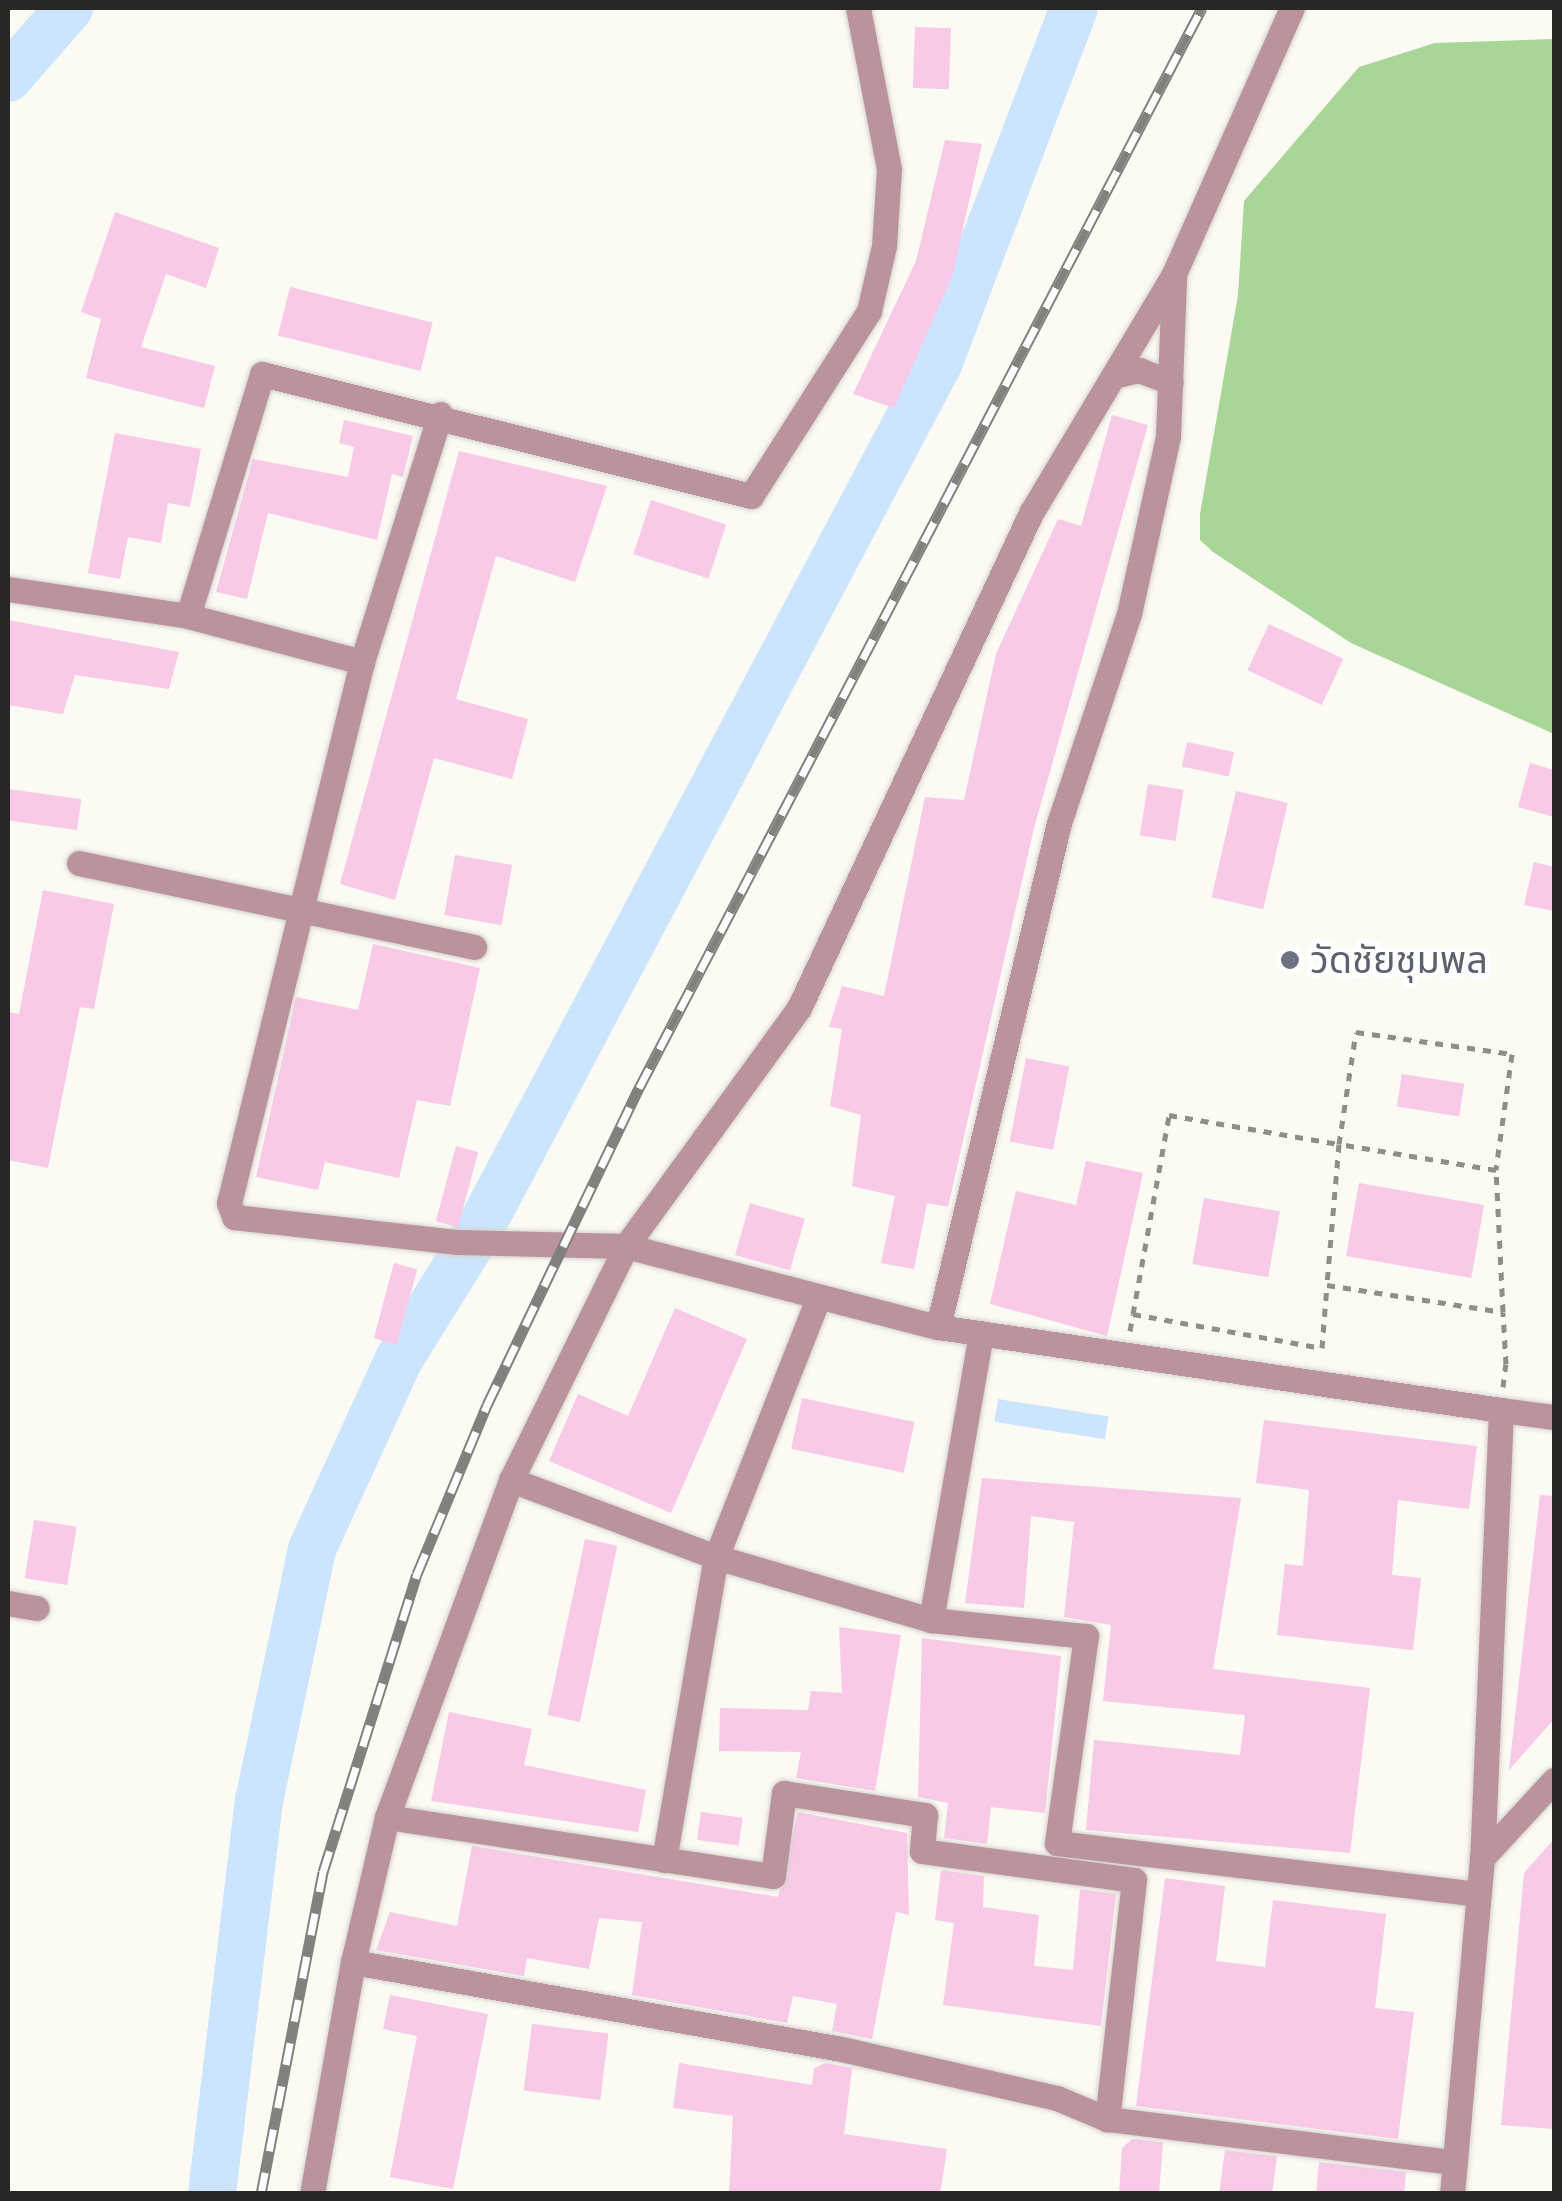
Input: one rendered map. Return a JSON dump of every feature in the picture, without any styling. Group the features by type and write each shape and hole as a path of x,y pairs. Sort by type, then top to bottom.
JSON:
{"street":[{"path":"188,616 262,374 440,414 750,496 869,311 884,246 889,169 858,8"},
{"path":"312,2194 353,1962 387,1817 512,1480 626,1246 799,1008 1031,513 1174,274 1292,8"},
{"path":"938,1327 1059,823 1128,614 1171,382 1174,274"},
{"path":"1113,376 1139,370 1171,382"},
{"path":"440,414 362,662 229,1186 234,1216 533,1248 626,1246 818,1301 938,1327 1554,1416"},
{"path":"8,589 188,616 362,662"},
{"path":"79,863 474,948"},
{"path":"664,1860 716,1557 818,1301"},
{"path":"931,1620 980,1333"},
{"path":"1452,2194 1482,1858 1500,1410"},
{"path":"512,1480 716,1557 931,1620 1086,1636 1057,1842 1477,1894"},
{"path":"8,1603 38,1608"},
{"path":"1482,1858 1554,1780"},
{"path":"387,1817 773,1876 784,1793 926,1816 922,1851 1134,1880 1106,2119"},
{"path":"353,1962 837,2048 1057,2098 1106,2119 1454,2162"}],"path":[{"path":"1134,1314 1322,1348 1339,1144 1356,1032 1512,1054 1496,1170 1504,1312 1500,1410"},
{"path":"1125,1354 1169,1114 1496,1170"},
{"path":"1327,1285 1504,1312"}],"green space":[{"path":"1554,39 1554,734 1351,643 1213,552 1200,540 1200,514 1238,295 1244,201 1359,67 1435,43"}],"water":[{"path":"998,1399 1109,1417 1105,1439 994,1422"}],"building":[{"path":"915,27 951,28 949,89 913,88"},
{"path":"945,140 982,144 952,277 894,408 853,394 916,261"},
{"path":"115,212 219,248 206,288 166,274 141,347 215,366 204,408 86,378 101,319 81,312"},
{"path":"290,287 433,323 421,371 278,336"},
{"path":"1112,415 1148,425 1034,828 948,1207 927,1203 914,1269 881,1263 895,1196 852,1186 861,1115 830,1106 842,1029 829,1027 842,986 884,996 925,797 964,800 996,654 1058,519 1081,526"},
{"path":"344,420 413,436 403,477 392,474 377,540 268,513 247,599 216,592 253,459 348,477 354,447 339,443"},
{"path":"115,433 201,449 190,507 168,503 161,543 128,537 120,579 88,573"},
{"path":"459,451 607,486 575,582 496,556 456,699 528,719 512,779 434,758 395,900 340,884"},
{"path":"651,500 726,524 709,579 633,554"},
{"path":"8,620 179,652 169,689 75,675 63,714 8,705"},
{"path":"1269,624 1343,659 1322,705 1247,670"},
{"path":"1187,742 1234,752 1229,776 1182,766"},
{"path":"1530,763 1554,770 1554,817 1518,807"},
{"path":"1148,784 1184,790 1175,841 1140,835"},
{"path":"8,789 81,799 77,830 8,820"},
{"path":"1236,791 1288,803 1263,909 1211,897"},
{"path":"455,855 512,865 502,925 444,915"},
{"path":"1534,862 1554,867 1554,911 1524,905"},
{"path":"43,890 114,904 94,1009 80,1007 48,1168 8,1160 8,1012 19,1014"},
{"path":"373,944 480,968 450,1106 417,1100 399,1178 325,1162 318,1190 256,1177 296,997 358,1010"},
{"path":"1026,1058 1069,1066 1053,1150 1010,1141"},
{"path":"1402,1074 1464,1084 1459,1116 1397,1107"},
{"path":"456,1146 478,1152 458,1227 436,1221"},
{"path":"1086,1161 1143,1173 1107,1336 990,1304 1016,1191 1076,1205"},
{"path":"1359,1183 1484,1205 1471,1278 1346,1256"},
{"path":"1204,1198 1280,1211 1268,1277 1192,1264"},
{"path":"750,1203 805,1219 790,1271 735,1255"},
{"path":"394,1263 417,1269 397,1345 374,1338"},
{"path":"675,1308 747,1339 671,1513 549,1461 578,1394 628,1416"},
{"path":"802,1398 914,1422 904,1473 791,1449"},
{"path":"1264,1420 1477,1446 1469,1509 1398,1500 1392,1575 1421,1578 1413,1650 1277,1635 1285,1564 1303,1566 1309,1490 1256,1483"},
{"path":"982,1478 1241,1498 1213,1669 1370,1688 1350,1853 1086,1830 1094,1740 1240,1755 1245,1715 1103,1701 1111,1625 1064,1617 1074,1522 1031,1516 1024,1608 965,1603"},
{"path":"1540,1495 1554,1496 1554,1719 1509,1770"},
{"path":"34,1520 76,1527 67,1585 25,1578"},
{"path":"585,1539 617,1546 580,1722 548,1715"},
{"path":"839,1627 901,1635 875,1791 796,1778 801,1752 719,1751 720,1708 808,1710 811,1691 842,1693"},
{"path":"922,1638 1061,1656 1045,1813 991,1807 987,1844 944,1838 948,1803 918,1797"},
{"path":"449,1712 532,1729 524,1765 646,1790 638,1832 431,1801"},
{"path":"701,1812 743,1818 739,1846 697,1840"},
{"path":"798,1812 907,1833 909,1915 896,1912 872,2039 832,2031 837,2004 793,1996 787,2023 632,1995 642,1922 599,1918 589,1969 527,1958 524,1976 376,1950 390,1912 457,1926 472,1846 778,1897"},
{"path":"1554,1839 1554,2129 1501,2125 1524,1873"},
{"path":"941,1870 984,1876 983,1907 1039,1915 1034,1966 1073,1970 1080,1889 1116,1894 1101,2026 943,2005 954,1923 935,1920"},
{"path":"1165,1878 1225,1886 1216,1961 1265,1967 1273,1900 1386,1914 1375,2008 1414,2012 1398,2139 1136,2106"},
{"path":"390,1995 488,2014 453,2189 390,2177 417,2036 383,2029"},
{"path":"532,2024 608,2033 600,2100 524,2091"},
{"path":"679,2063 812,2085 814,2068 826,2063 852,2068 844,2134 947,2149 940,2194 729,2194 733,2116 673,2108"},
{"path":"1132,2139 1163,2142 1159,2194 1119,2194 1122,2148"},
{"path":"1225,2150 1277,2156 1272,2194 1219,2194"},
{"path":"1319,2162 1406,2172 1404,2194 1316,2194"}],"waterway":[{"path":"8,78 69,8"},
{"path":"212,2194 259,1801 312,1549 399,1359 478,1232 938,364 1074,8"}],"railway":[{"path":"261,2194 323,1872 417,1574 487,1405 639,1088 1202,8"}],"place":[{"name":"วัดชัยชุมพล","path":"1290,960"}]}
